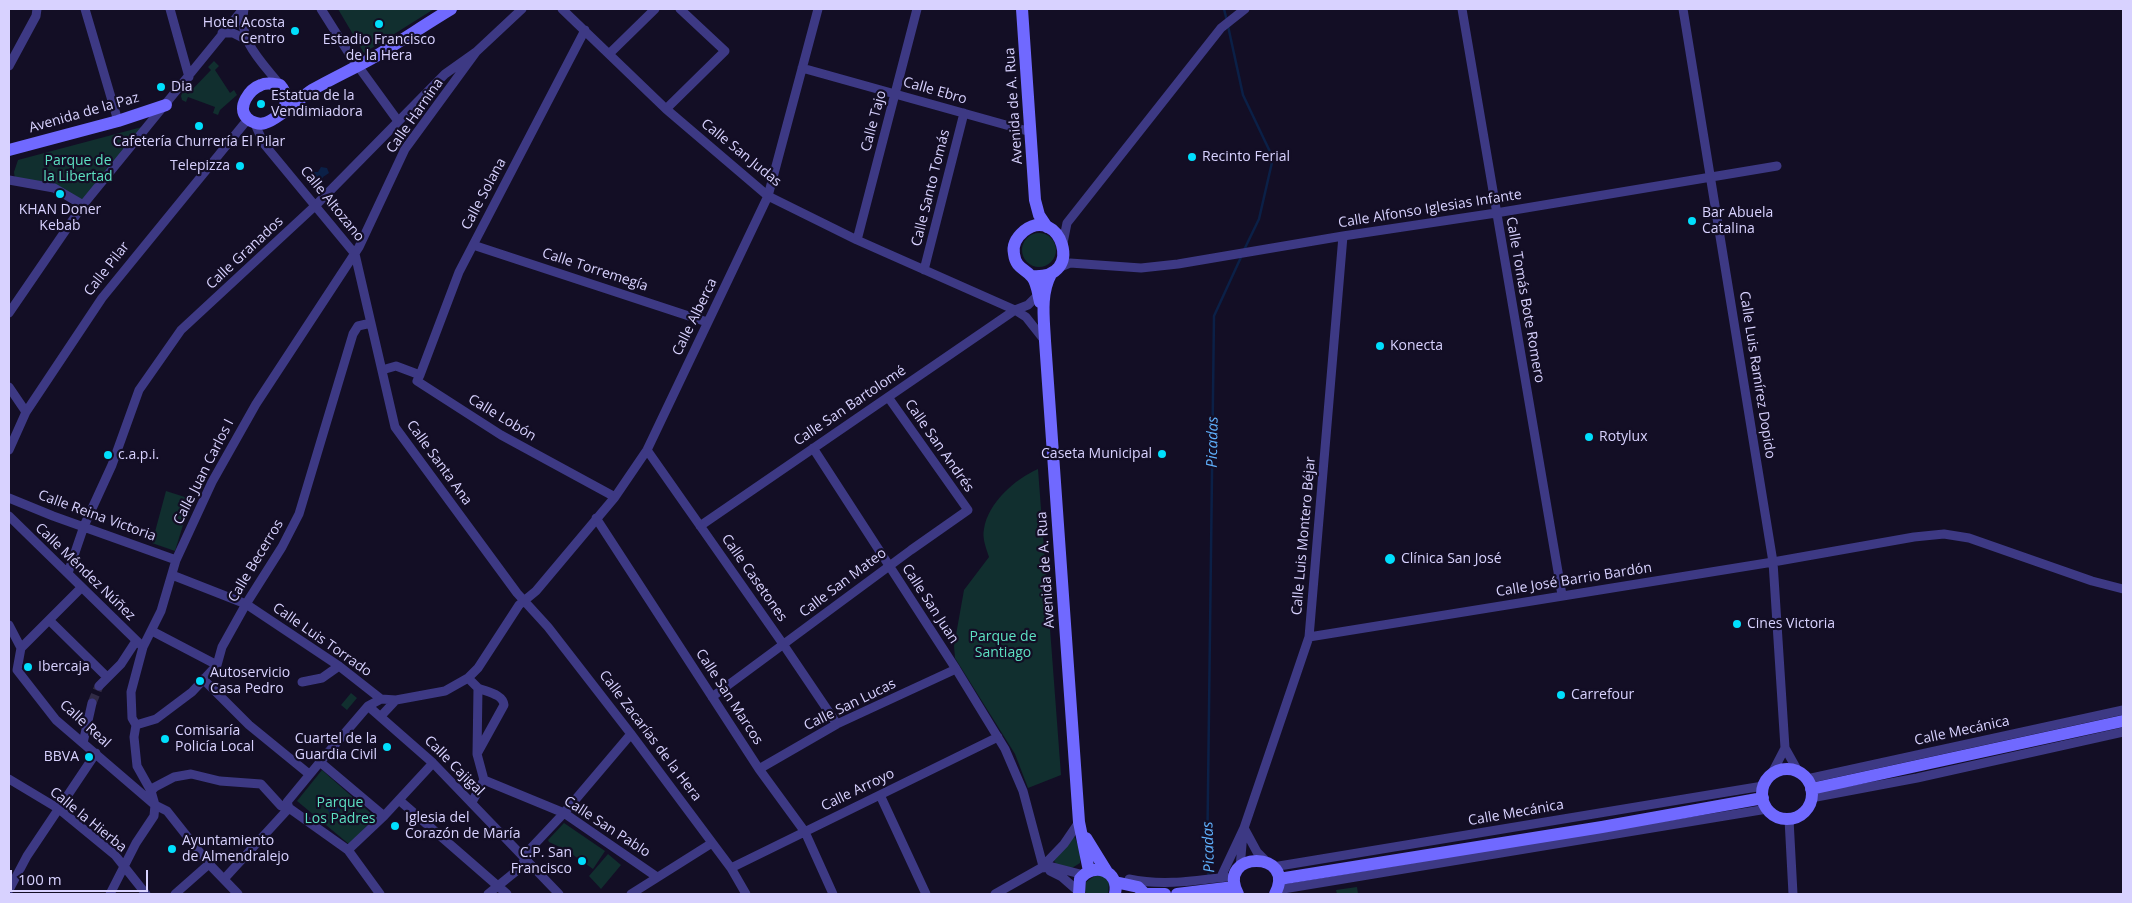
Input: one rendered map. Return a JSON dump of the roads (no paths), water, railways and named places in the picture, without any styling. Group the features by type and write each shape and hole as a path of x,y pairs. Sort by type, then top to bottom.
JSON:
{"street":[{"path":"9,66 36,16 37,9"},
{"path":"85,9 118,121"},
{"path":"170,9 189,77"},
{"path":"9,313 83,205 244,9"},
{"path":"244,9 242,22 248,40 286,96 284,110"},
{"path":"321,9 358,66 398,121"},
{"path":"312,90 296,90 280,85 261,85 248,94 243,110 256,121 284,110 312,90 358,66 451,9"},
{"name":"Calle Granados","path":"68,573 84,526 112,465 139,390 181,330 316,206 445,74 476,52 522,9"},
{"name":"Calle San Judas","path":"562,9 666,109 768,196 857,240 1015,310 1026,317 1045,342"},
{"path":"609,54 655,9"},
{"path":"666,109 725,51 680,9"},
{"name":"Calle Alberca","path":"381,699 396,700 446,691 468,678 478,668 518,605 536,590 615,497 647,450 768,196 818,9"},
{"name":"Calle Tajo","path":"857,240 917,9"},
{"name":"Avenida de A. Rua","path":"1022,9 1036,200 1039,215 1048,228"},
{"path":"1064,247 1059,235 1048,228 1037,226 1027,229 1019,235 1014,244 1013,254 1016,263 1022,271 1031,276 1041,277 1054,271 1063,259 1067,223 1221,28 1245,9"},
{"name":"Calle Tomás Bote Romero","path":"1462,9 1562,595"},
{"name":"Calle Luis Ramírez Dopido","path":"1683,9 1773,562 1785,748 1807,784"},
{"name":"Calle Solana","path":"420,376 459,272 585,30"},
{"path":"220,37 233,33 248,40"},
{"name":"Calle Harnina","path":"355,254 405,149 476,52"},
{"path":"257,55 262,72 261,85"},
{"name":"Calle Ebro","path":"802,68 1031,132"},
{"name":"Avenida de la Paz","path":"9,150 118,121 166,105"},
{"name":"Calle Santo Tomás","path":"924,270 964,113"},
{"name":"Calle Altozano","path":"256,121 262,138 355,254 371,323"},
{"name":"Calle Pilar","path":"9,450 26,412 102,298 256,121"},
{"name":"Calle Alfonso Iglesias Infante","path":"1054,271 1070,263 1141,268 1222,258 1343,236 1496,213 1777,166"},
{"path":"9,180 54,188 83,205"},
{"name":"Avenida de A. Rua","path":"1027,229 1036,200"},
{"path":"1048,228 1067,223"},
{"name":"Calle Luis Montero Béjar","path":"1213,883 1244,828 1309,637 1343,236"},
{"name":"Calle Torremegía","path":"473,244 707,322"},
{"name":"Calle Alfonso Iglesias Infante","path":"1064,247 1086,263"},
{"name":"Calle Juan Carlos I","path":"155,805 151,791 137,766 134,737 136,725 132,718 131,692 140,644 152,631 176,560 212,482 256,404 355,254"},
{"name":"Avenida de A. Rua","path":"1054,271 1045,284 1045,342 1079,822 1086,873"},
{"name":"Avenida de A. Rua","path":"1031,276 1035,282 1044,316"},
{"path":"1015,310 1028,305 1038,294"},
{"name":"Calle San Bartolomé","path":"700,526 1015,310"},
{"path":"1026,317 1044,316"},
{"name":"Calle Santa Ana","path":"371,323 395,427 524,600"},
{"name":"Calle Becerros","path":"136,725 156,719 192,692 217,665 222,647 295,522 353,334 358,326 371,323"},
{"name":"Calle Lobón","path":"382,370 396,366 420,376 417,381 501,435 615,497"},
{"path":"9,387 26,412"},
{"name":"Calle San Andrés","path":"888,397 968,510"},
{"name":"Calle San Juan","path":"813,448 956,669 1005,749 1024,791 1042,867"},
{"name":"Calle Casetones","path":"647,450 837,724"},
{"name":"Calle Reina Victoria","path":"9,498 176,560"},
{"name":"Calle San Mateo","path":"712,697 968,510"},
{"name":"Calle Méndez Núñez","path":"9,516 140,644"},
{"name":"Calle San Marcos","path":"596,518 759,769 805,832 833,894"},
{"name":"Calle José Barrio Bardón","path":"1309,637 1773,562 1914,537 1944,534 1969,538 2092,581 2123,589"},
{"name":"Calle Luis Torrado","path":"172,575 246,604 339,666 381,699"},
{"path":"9,677 17,666 22,648 81,588"},
{"name":"Calle Zacarías de la Hera","path":"524,600 579,665 632,734 731,868 746,894"},
{"path":"49,620 107,677"},
{"path":"9,625 22,648"},
{"path":"152,631 217,665"},
{"path":"99,686 140,644"},
{"name":"Calle Real","path":"17,666 17,670 56,720 155,805 167,812 208,864 238,894"},
{"path":"302,682 322,678 339,666"},
{"name":"Calle San Lucas","path":"759,769 837,724 956,669"},
{"path":"468,678 478,688 504,701 504,705 477,754"},
{"path":"203,679 249,725 309,774"},
{"path":"472,802 484,780 477,754 478,688"},
{"path":"289,808 286,804 289,798 309,774 368,706 381,699"},
{"path":"380,716 396,700"},
{"path":"82,743 92,703"},
{"name":"Calle Cajigal","path":"368,706 433,763 559,894"},
{"name":"Calle Mecánica","path":"1807,784 2123,710"},
{"path":"1807,784 2123,721"},
{"path":"1807,784 1917,778 2123,732"},
{"path":"488,894 520,868 531,848 632,734"},
{"name":"Calle Arroyo","path":"731,868 998,737"},
{"path":"1766,792 1777,771 1794,770 1807,784 1809,806 1803,813 1789,819 1778,817 1766,792 1785,748"},
{"path":"9,890 27,856 96,753"},
{"path":"320,762 384,816"},
{"path":"348,850 384,816 433,763"},
{"path":"151,791 174,777 190,774 220,781 262,784 281,806 289,808 348,850 380,894"},
{"name":"Calle la Hierba","path":"9,779 59,809 115,855 146,894"},
{"name":"Calle San Pablo","path":"484,780 564,813 657,877"},
{"path":"1275,879 1602,827 1766,792"},
{"path":"880,795 926,894"},
{"path":"399,800 507,894"},
{"path":"110,894 136,844 154,816 155,805"},
{"path":"224,879 289,808"},
{"path":"1789,819 1793,894"},
{"path":"995,894 1042,867 1064,844 1079,822"},
{"name":"Avenida de A. Rua","path":"1079,822 1093,851 1112,881"},
{"path":"1244,828 1275,879"},
{"name":"Calle Luis Montero Béjar","path":"1237,881 1244,828"},
{"path":"631,894 712,843"},
{"path":"1112,881 1160,884 1237,881 1254,860 1275,879"},
{"path":"175,894 208,864"},
{"path":"1042,867 1086,873"},
{"path":"1042,867 1053,872 1079,893"},
{"path":"1079,893 1078,885 1086,873 1095,869 1112,881 1138,887 1143,894 1165,894"},
{"path":"1177,894 1213,883"}],"water":[{"path":"321,167 327,168 329,173 323,177 320,184 313,186 309,182 309,176 313,172 318,172"},
{"path":"332,803 336,803 340,809 336,815 332,815 328,811 328,807"}],"waterway":[{"name":"Picadas","path":"1224,9 1227,21"},
{"name":"Picadas","path":"1228,26 1243,95 1273,158 1259,219 1244,250"},
{"name":"Picadas","path":"1209,876 1207,868 1214,316 1242,255"}],"tunnel":[{"path":"92,703 99,686"}],"place":[{"name":"Estadio Francisco de la Hera","path":"379,24"},
{"name":"Hotel Acosta Centro","path":"295,31"},
{"name":"Dia","path":"161,87"},
{"name":"Estatua de la Vendimiadora","path":"261,104"},
{"name":"Cafetería Churrería El Pilar","path":"199,126"},
{"name":"Recinto Ferial","path":"1192,157"},
{"name":"Telepizza","path":"240,166"},
{"name":"KHAN Doner Kebab","path":"60,194"},
{"name":"Bar Abuela Catalina","path":"1692,221"},
{"name":"Konecta","path":"1380,346"},
{"name":"Rotylux","path":"1589,437"},
{"name":"Caseta Municipal","path":"1162,454"},
{"name":"c.a.p.i.","path":"108,455"},
{"name":"Clínica San José","path":"1390,559"},
{"name":"Cines Victoria","path":"1737,624"},
{"name":"Ibercaja","path":"28,667"},
{"name":"Autoservicio Casa Pedro","path":"200,681"},
{"name":"Carrefour","path":"1561,695"},
{"name":"Comisaría Policía Local","path":"165,739"},
{"name":"Cuartel de la Guardia Civil","path":"387,747"},
{"name":"BBVA","path":"89,757"},
{"name":"Iglesia del Corazón de María","path":"395,826"},
{"name":"Ayuntamiento de Almendralejo","path":"172,849"},
{"name":"C.P. San Francisco","path":"582,861"}],"park label":[{"name":"Parque de la Libertad","path":"78,170"},
{"name":"Parque de Santiago","path":"1003,646"},
{"name":"Parque Los Padres","path":"340,812"}]}
